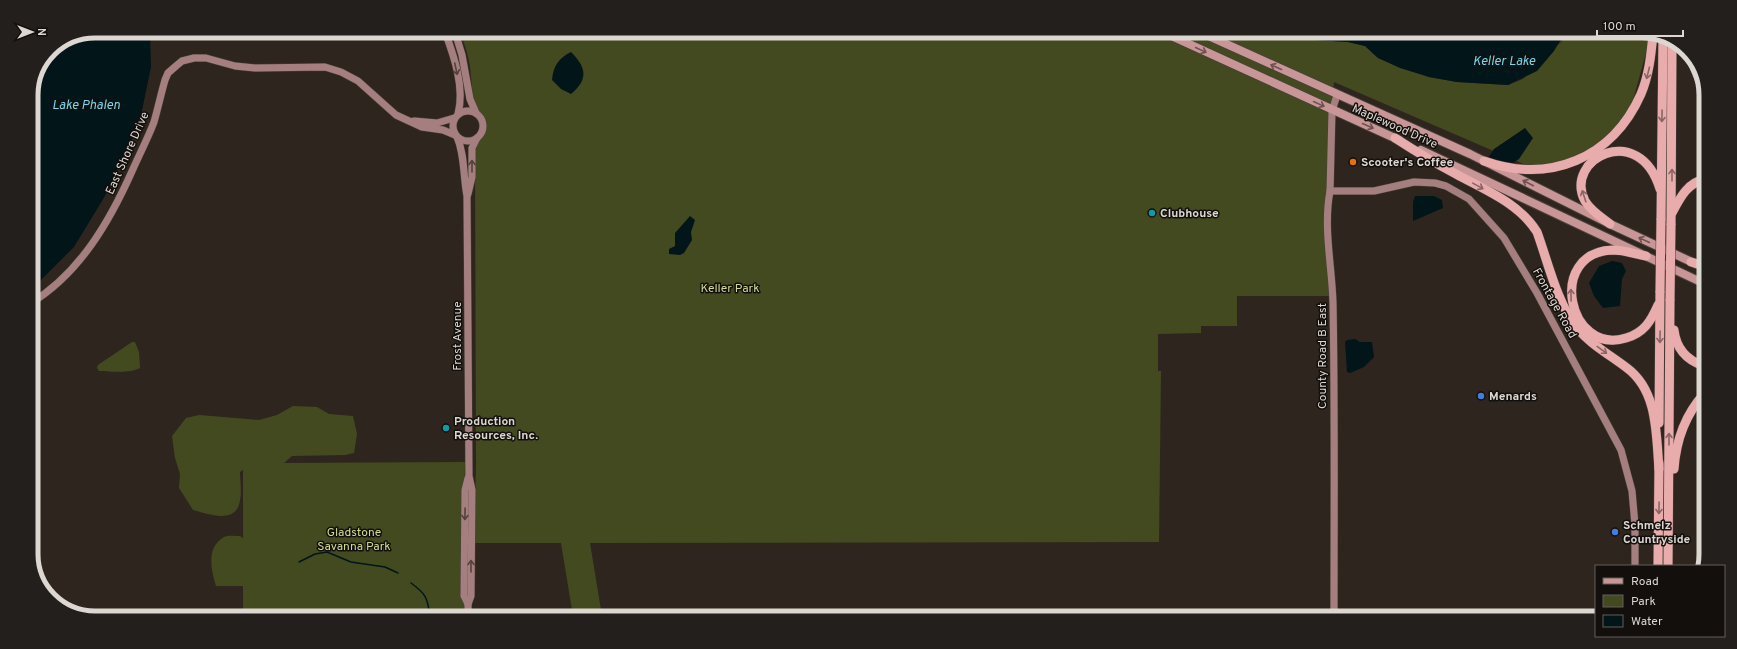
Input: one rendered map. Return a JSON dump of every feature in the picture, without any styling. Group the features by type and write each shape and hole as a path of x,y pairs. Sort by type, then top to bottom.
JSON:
{"highway":[{"path":"1484,160 1496,165 1522,170 1549,169 1562,167 1581,158 1602,144 1621,126 1641,93 1650,64 1653,39"},
{"path":"1658,565 1663,42"},
{"path":"1669,565 1672,47"},
{"path":"1396,138 1425,157 1513,206 1532,224 1537,232 1572,322 1585,337 1634,374 1645,390 1653,411 1659,469"},
{"path":"1610,224 1588,206 1584,200 1582,187 1582,180 1588,168 1604,154 1625,151 1643,160 1654,175 1662,201"},
{"path":"1671,214 1685,191 1699,181"},
{"path":"1646,256 1614,250 1602,252 1590,257 1578,269 1574,277 1571,293 1573,309 1580,321 1588,330 1601,337 1616,340 1631,336 1644,329 1653,316 1660,295"},
{"path":"1691,262 1699,264"},
{"path":"1670,299 1674,336 1680,348 1690,359 1699,364"},
{"path":"1668,534 1677,448 1686,422 1699,402"}],"main road":[{"name":"Maplewood Drive","path":"1177,38 1332,111 1396,138 1699,281"},
{"path":"1213,38 1484,160 1610,224 1699,266"}],"street":[{"path":"447,38 454,58 461,92 461,100 452,126 456,136 467,141 478,138 482,131 483,122 476,113 470,99 462,55 457,38"},
{"name":"East Shore Drive","path":"38,298 63,279 90,246 123,193 150,133 164,80 168,73 182,61 199,58 235,66 255,68 314,66 333,69 358,81 387,108 407,120 422,127 443,130 456,136"},
{"name":"County Road B East","path":"1334,611 1333,302 1328,247 1328,201 1330,191 1332,111 1337,95"},
{"path":"456,116 467,110 476,113"},
{"name":"East Shore Drive","path":"407,120 437,123 456,116"},
{"name":"Frost Avenue","path":"456,136 462,151 463,178 467,196 469,476 472,490 471,596 468,604 468,611"},
{"name":"Frost Avenue","path":"467,196 472,177 472,148 478,138"},
{"name":"Frontage Road","path":"1330,191 1374,191 1414,182 1435,183 1446,186 1469,199 1504,238 1537,293 1621,450 1632,491 1635,525 1635,565"}],"green space":[{"name":"Keller Park","path":"462,38 1309,38 1316,40 1348,42 1365,46 1378,58 1429,77 1457,82 1508,85 1523,79 1563,38 1648,39 1648,46 1628,118 1576,162 1535,169 1334,82 1328,137 1329,296 1237,296 1237,326 1201,326 1201,333 1158,334 1158,371 1161,371 1159,542 590,543 601,611 572,611 561,543 474,543 476,466 475,150 477,143 486,129 486,122 476,107 474,101 469,59"},
{"path":"132,342 135,342 139,352 140,368 125,372 99,371 97,368 98,365"},
{"name":"Gladstone Savanna Park","path":"293,406 317,407 329,414 353,416 357,434 354,453 345,455 292,456 284,463 465,462 464,611 243,611 243,586 216,586 211,559 214,547 218,541 226,536 240,536 243,538 243,470 240,472 240,500 238,508 234,513 221,516 193,510 179,488 180,474 175,458 172,436 186,418 199,415 259,420 277,415"}],"water":[{"name":"Lake Phalen","path":"95,38 150,38 151,67 139,125 105,196 74,247 38,283 38,95 42,73 55,55 73,42"},
{"name":"Keller Lake","path":"1309,38 1562,38 1554,51 1537,71 1508,85 1457,82 1429,77 1400,68 1378,58 1365,46 1348,42 1316,40"},
{"path":"571,52 580,63 583,78 577,89 571,94 561,89 552,80 557,63"},
{"path":"1525,128 1533,138 1519,159 1507,167 1488,158 1494,149"},
{"path":"1415,196 1434,196 1442,200 1443,208 1413,221 1413,202"},
{"path":"690,216 695,220 691,232 692,240 684,253 680,255 669,254 669,249 675,246 675,233"},
{"path":"1612,261 1622,263 1626,271 1622,279 1620,306 1603,308 1594,296 1589,283 1599,266"},
{"path":"1355,339 1360,342 1372,342 1374,357 1364,367 1350,373 1347,372 1345,342 1347,340"}],"waterway":[{"path":"299,562 315,554 327,552 351,562 385,567 398,573"},
{"path":"411,583 425,596 429,611"}],"place":[{"name":"Scooter's Coffee","path":"1353,162"},
{"name":"Clubhouse","path":"1152,213"},
{"name":"Menards","path":"1481,396"},
{"name":"Production Resources, Inc.","path":"446,428"},
{"name":"Schmelz Countryside","path":"1615,532"}]}
